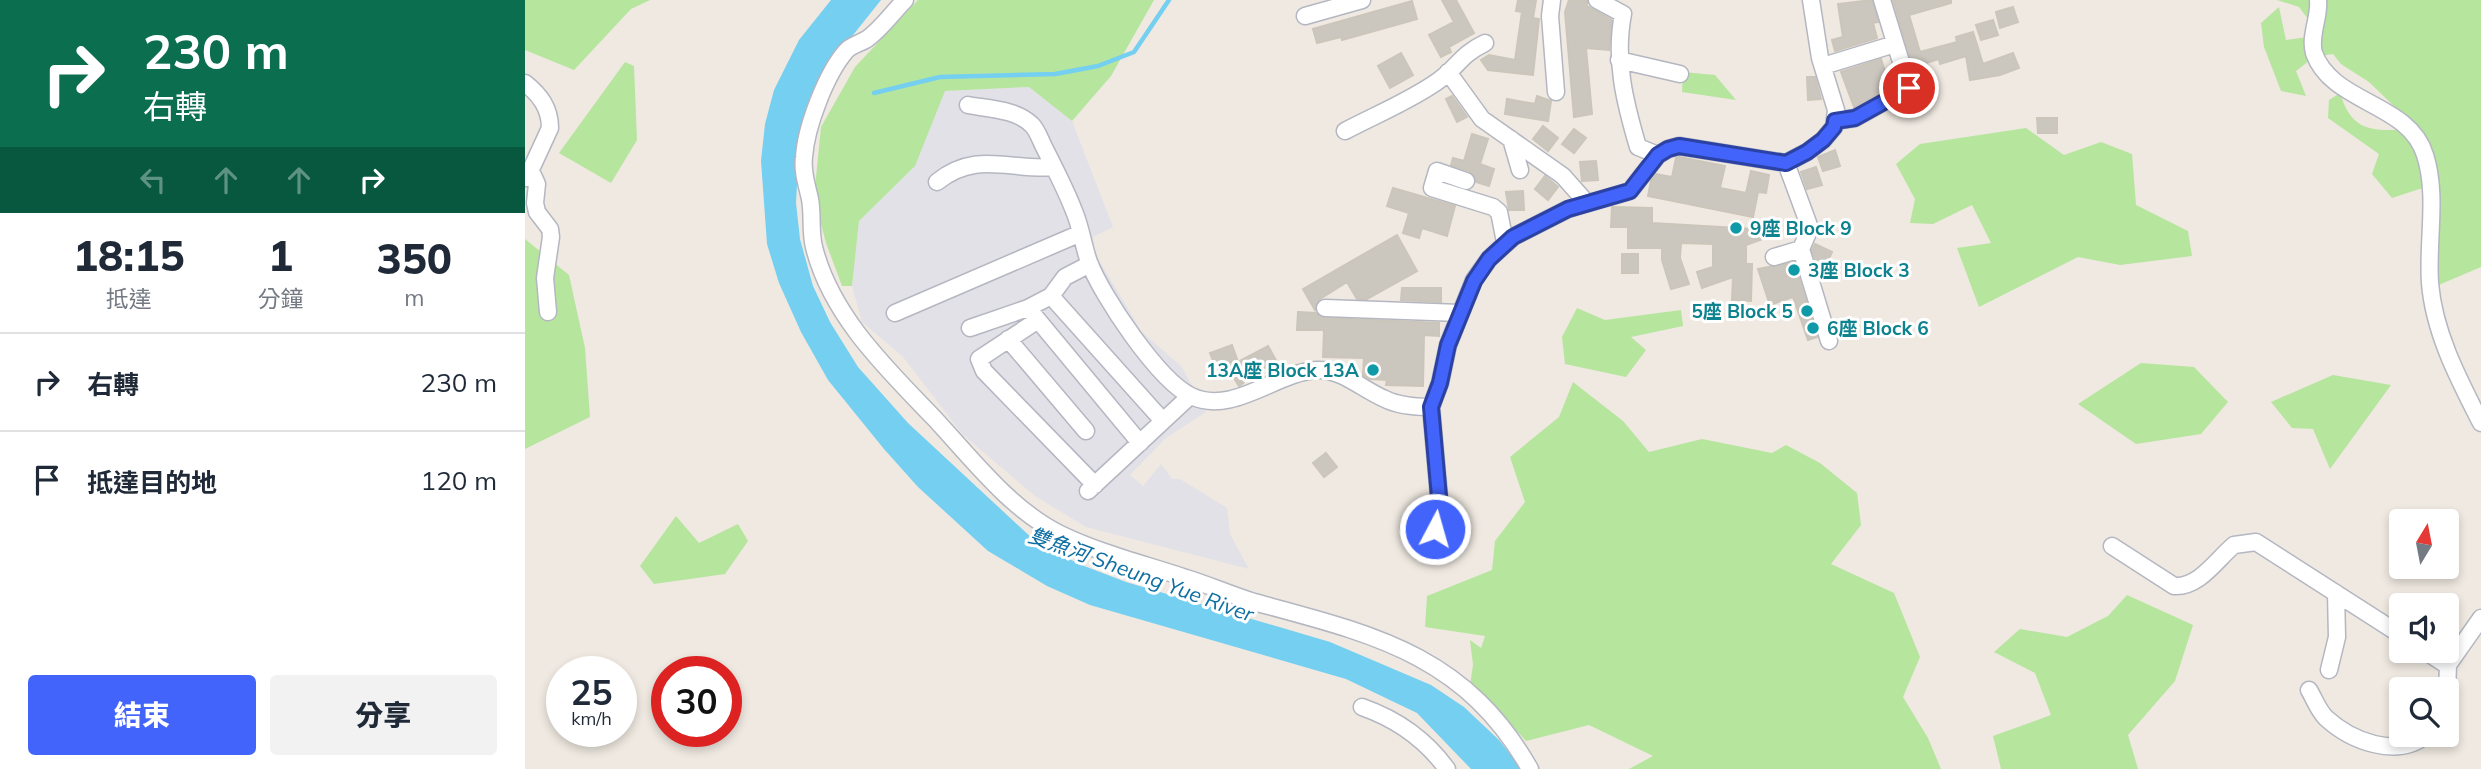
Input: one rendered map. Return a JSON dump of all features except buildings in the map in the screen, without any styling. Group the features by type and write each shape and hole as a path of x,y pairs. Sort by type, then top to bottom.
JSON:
{"street":[{"path":"905,0 868,38 847,50 817,102 804,157 804,177 813,224 812,243 820,269 852,326 900,383 1005,493 1031,516 1058,533 1095,548 1225,593 1363,632 1414,654 1474,696 1513,740 1530,769"},
{"path":"1305,16 1363,0"},
{"path":"1552,0 1550,16 1556,92"},
{"path":"1597,0 1623,13 1619,60 1625,102 1638,147 1658,155"},
{"path":"1435,529 1440,508 1431,407 1460,313 1474,281 1489,259 1505,242 1586,202 1630,191 1658,155 1668,149 1679,146 1786,163 1823,140 1834,127 1836,110 1814,33 1811,0"},
{"path":"1835,121 1855,118 1909,88 1882,0"},
{"path":"2318,0 2313,41 2319,63 2339,85 2393,116 2419,142 2425,155 2430,194 2430,284 2434,306 2449,356 2481,423"},
{"path":"1345,131 1437,82 1461,57 1485,43"},
{"path":"1823,66 1895,44"},
{"path":"1619,60 1680,74"},
{"path":"1448,72 1482,119 1563,176 1586,202"},
{"path":"525,83 548,108 550,119 550,128 527,176 537,184 534,203 537,212 550,229 545,278 548,312"},
{"path":"968,105 1014,113 1033,126 1075,212 1090,264 1140,347 1173,382 1191,396 1219,400 1255,392 1297,372 1321,370 1339,375 1387,400 1431,407"},
{"path":"1511,139 1520,170"},
{"path":"1786,163 1810,228 1801,248 1829,341"},
{"path":"937,182 951,170 974,164 1054,167"},
{"path":"1467,181 1437,171 1432,188 1493,207 1499,212 1505,242"},
{"path":"895,313 1081,233"},
{"path":"1774,257 1801,248"},
{"path":"1090,264 1065,277 1051,296 1008,339 981,355 979,359 984,371 1091,488 1191,396"},
{"path":"1051,296 1163,421"},
{"path":"1325,308 1460,313"},
{"path":"970,328 1033,314"},
{"path":"1033,314 1140,443"},
{"path":"1008,339 1086,430"},
{"path":"2112,546 2174,586 2181,586 2214,566 2234,545 2256,542 2389,627"},
{"path":"2329,670 2337,636 2336,593"},
{"path":"2448,677 2448,666 2481,618"},
{"path":"2443,663 2448,666"},
{"path":"2309,690 2328,719 2351,735 2375,745 2389,746"},
{"path":"1362,707 1383,714 1409,731 1435,752 1447,769"}],"shaded area":[{"path":"1029,87 1072,121 1113,227 1093,237 1095,254 1142,332 1182,367 1206,412 1166,438 1130,475 1143,486 1161,464 1172,479 1180,479 1227,508 1230,534 1249,569 1086,527 1035,496 963,435 903,357 862,322 852,286 859,221 912,169 945,91"}],"green space":[{"path":"525,0 650,0 631,9 574,70 525,50"},
{"path":"918,0 1154,0 1111,76 1072,121 1029,87 945,91 915,166 859,221 852,286 842,286 826,243 814,197 821,127 855,67"},
{"path":"2277,0 2481,0 2481,267 2434,287 2434,191 2441,182 2392,198 2372,174 2379,154 2328,118 2329,100 2340,93 2348,112 2360,124 2375,129 2396,130 2398,110 2369,82 2341,64 2333,54 2314,57 2296,71 2306,96 2281,91 2264,47 2261,23 2279,7 2286,40 2308,37 2311,23 2299,7"},
{"path":"625,62 634,66 637,140 611,183 559,153"},
{"path":"1683,72 1715,75 1736,100 1682,92"},
{"path":"2026,128 2064,155 2101,142 2132,154 2136,205 2188,231 2192,256 2120,265 2078,257 1979,307 1957,248 1991,243 1972,205 1933,224 1910,223 1915,199 1896,164 1920,144"},
{"path":"525,239 569,275 585,348 590,417 525,449"},
{"path":"1577,308 1605,320 1681,310 1683,326 1631,337 1646,350 1626,377 1565,364 1562,337"},
{"path":"2141,363 2194,367 2228,402 2201,434 2136,444 2078,404"},
{"path":"2333,375 2391,385 2330,469 2313,429 2292,428 2271,402"},
{"path":"1573,382 1623,421 1649,452 1702,439 1772,453 1786,445 1820,463 1857,493 1861,525 1831,564 1894,593 1920,657 1903,697 1928,738 1941,769 1629,769 1653,756 1589,725 1526,741 1486,697 1470,685 1473,665 1470,640 1481,648 1485,636 1425,627 1427,596 1492,570 1495,541 1525,502 1510,457 1559,417"},
{"path":"676,516 699,543 738,524 748,541 725,574 654,584 640,566"},
{"path":"2127,595 2193,625 2175,681 2128,735 2138,769 2001,769 1993,736 2051,715 2035,673 1994,652 2020,629 2067,637 2108,616"}],"water":[{"path":"831,0 881,0 826,69 810,97 798,165 796,203 800,239 813,286 830,322 858,367 908,423 1035,541 1079,564 1126,582 1330,642 1431,685 1464,707 1499,740 1522,769 1471,769 1417,713 1346,679 1090,605 1047,586 988,551 918,487 828,380 801,332 779,283 767,244 761,161 765,124 774,90 799,40"}],"waterway":[{"path":"874,93 940,77 1055,74 1098,66 1134,52 1169,0"}],"place":[{"name":"9座 Block 9","path":"1736,228"},
{"name":"3座 Block 3","path":"1794,270"},
{"name":"5座 Block 5","path":"1807,311"},
{"name":"6座 Block 6","path":"1813,328"},
{"name":"13A座 Block 13A","path":"1373,370"}],"route":[{"path":"1435,529 1440,508 1431,407 1440,383 1448,345 1470,288 1489,259 1505,242 1568,209 1630,191 1635,188 1658,155 1668,149 1679,146 1786,163 1823,140 1834,127 1835,121 1855,118 1909,88"}],"water label":[{"name":"雙魚河 Sheung Yue River","path":"1141,575"}]}
